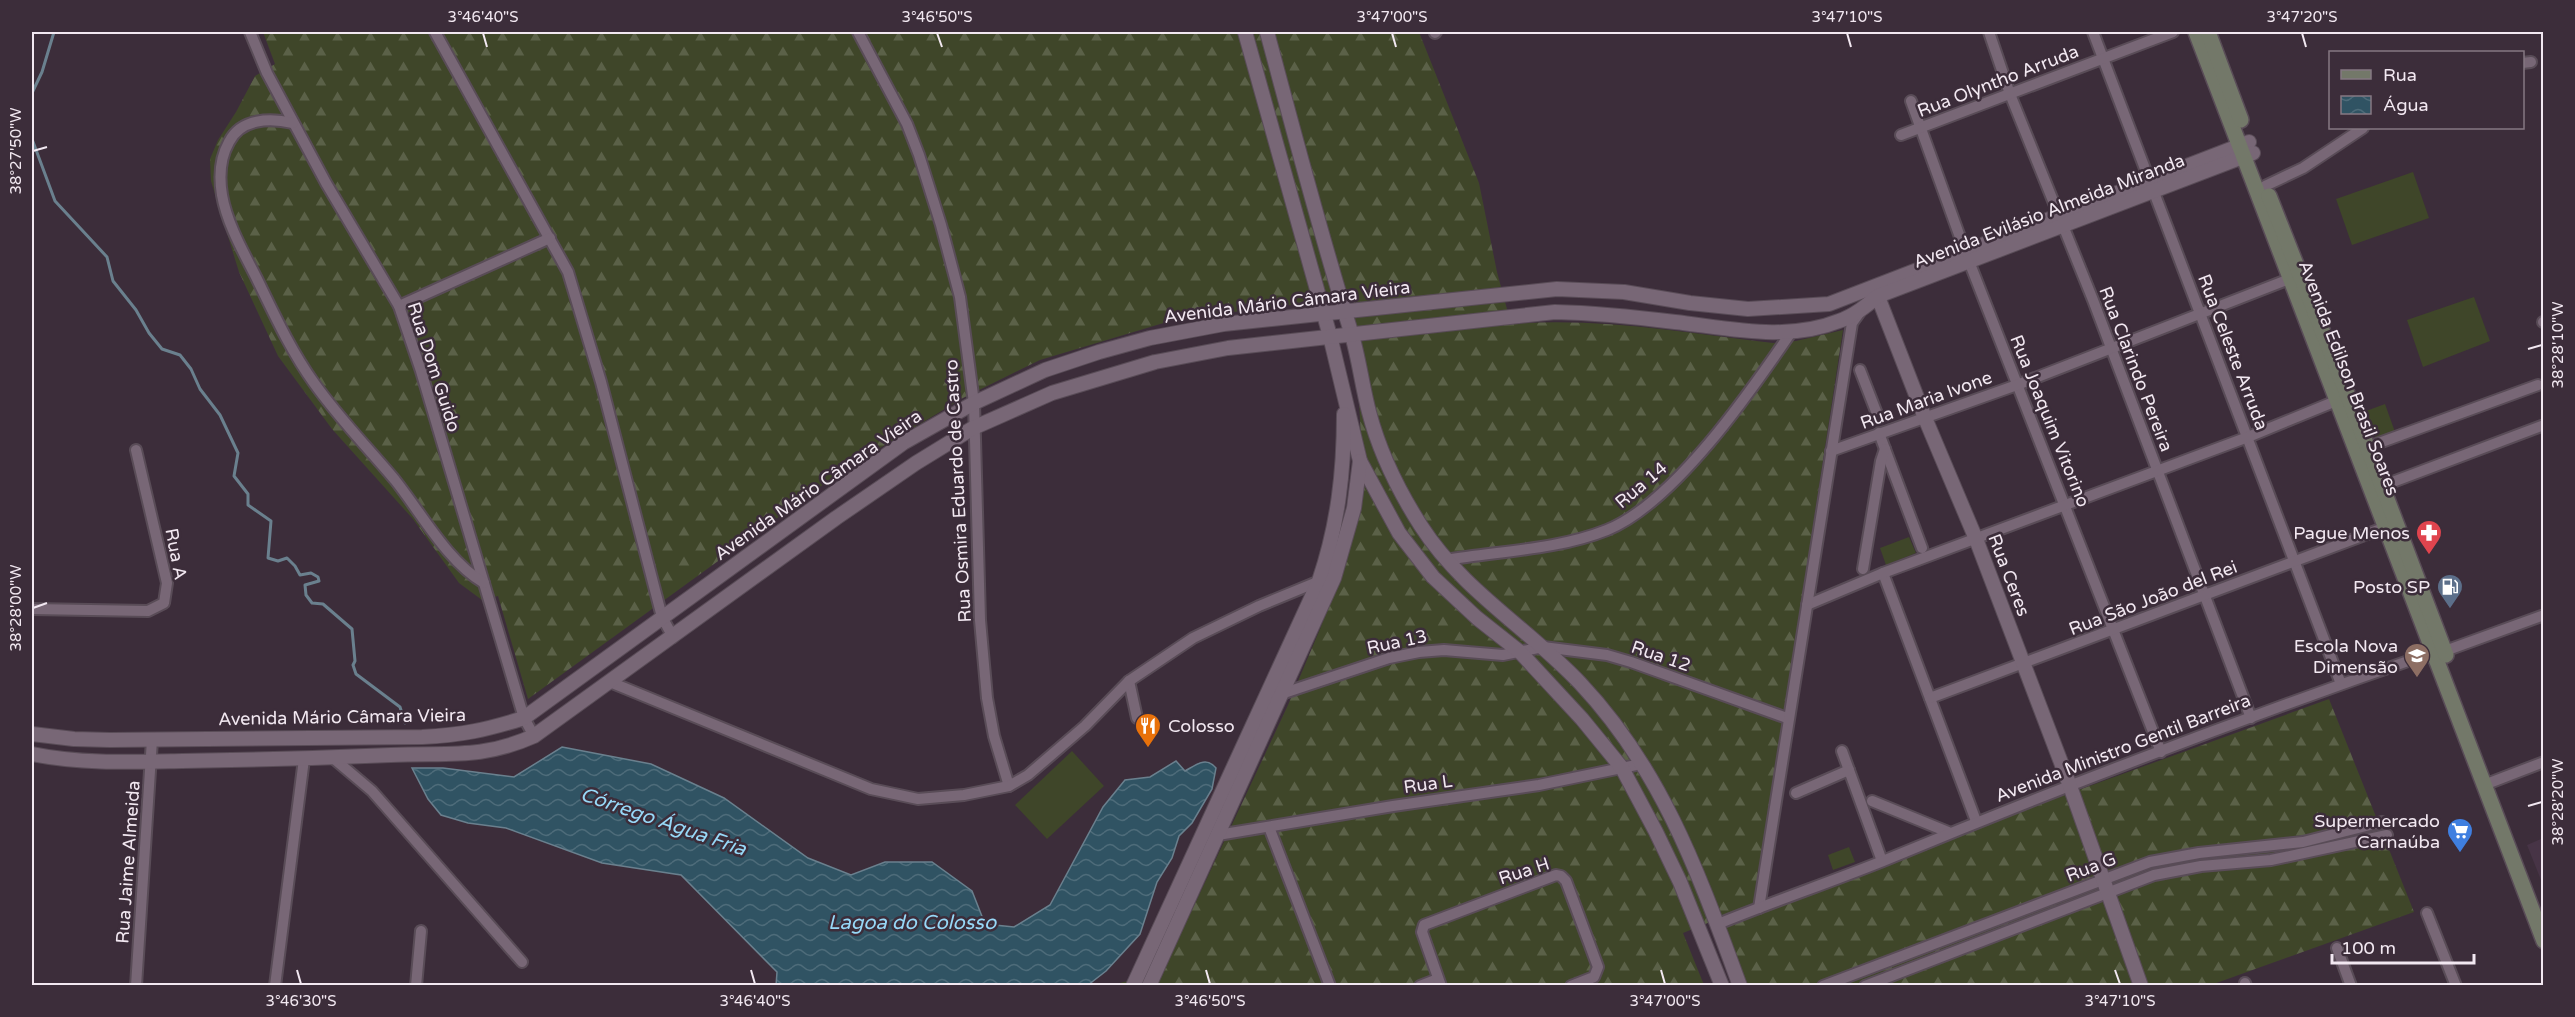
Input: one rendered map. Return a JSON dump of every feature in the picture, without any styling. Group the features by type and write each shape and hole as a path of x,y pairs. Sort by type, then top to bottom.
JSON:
{"main road":[{"name":"Avenida Edilson Brasil Soares","path":"2196,32 2246,149 2343,398 2386,527 2439,652"},
{"name":"Avenida Edilson Brasil Soares","path":"2208,32 2246,149 2265,186 2295,277"},
{"name":"Avenida Edilson Brasil Soares","path":"2343,398 2368,447 2439,652 2489,783 2544,941"},
{"name":"Avenida Edilson Brasil Soares","path":"2489,783 2544,913"}],"street":[{"name":"Rua Dom Guido","path":"250,32 267,73 293,123 399,306 524,718 534,736"},
{"path":"435,32 568,272 585,323 662,617 673,637"},
{"name":"Rua Osmira Eduardo de Castro","path":"858,32 907,124 941,225 966,332 974,403 980,620 987,698 994,736 1009,786"},
{"path":"1245,32 1330,336 1360,461 1400,533 1433,577 1477,618 1520,652 1582,719 1622,768 1675,872 1722,986"},
{"path":"1267,32 1343,312 1351,334 1368,409 1383,459 1422,528 1446,560 1492,605 1543,647 1582,685 1616,726 1641,764 1689,849 1740,986"},
{"name":"Rua Clarindo Pereira","path":"1989,32 2010,94 2110,347 2251,718"},
{"name":"Rua Celeste Arruda","path":"2093,32 2341,684"},
{"name":"Rua Olyntho Arruda","path":"1901,135 2173,32"},
{"name":"Rua Joaquim Vitorino","path":"1911,101 2017,384 2161,752"},
{"path":"293,123 280,120 243,126 230,138 220,176 222,196 238,240 278,322 314,383 395,480 461,566 484,583"},
{"path":"2265,186 2302,168 2361,129"},
{"name":"Avenida Evilásio Almeida Miranda","path":"1862,309 1873,290 2246,149"},
{"path":"399,306 550,237"},
{"name":"Rua Maria Ivone","path":"1831,451 1881,427 1925,418 2110,347 2201,315 2295,277"},
{"name":"Avenida Mário Câmara Vieira","path":"32,734 74,739 152,740 455,736 483,731 524,718 903,443 974,403 1045,370 1150,338 1224,324 1557,289 1624,292 1690,303 1748,309 1829,304 1873,290"},
{"name":"Rua Ceres","path":"1873,290 1976,539 2070,786 2141,986"},
{"path":"1759,908 1852,323 1862,309"},
{"name":"Avenida Mário Câmara Vieira","path":"32,754 68,760 152,761 304,759 394,754 461,755 492,751 534,736 836,518 973,428 1052,393 1155,362 1228,348 1555,312 1606,314 1757,332 1792,331 1831,324 1862,309"},
{"name":"Rua 14","path":"1446,560 1586,537 1626,521 1661,493 1685,469 1732,412 1792,331"},
{"path":"1860,370 1881,427 1885,449 1922,548"},
{"path":"2368,447 2538,385"},
{"path":"1133,986 1319,581 1330,550 1339,507 1344,464 1344,391"},
{"path":"1807,605 1883,573 2248,437 2343,398"},
{"path":"2382,486 2544,425"},
{"path":"1863,569 1885,449"},
{"name":"Rua A","path":"32,609 148,611 164,603 167,582 136,450"},
{"path":"1149,986 1284,693 1334,578 1354,508 1360,461"},
{"name":"Rua São João del Rei","path":"1930,698 2024,665 2386,527"},
{"path":"1883,573 1976,821"},
{"path":"610,682 871,789 918,799 964,795 1009,786 1028,775 1129,681 1193,638 1259,606 1319,581 1334,578"},
{"name":"Avenida Ministro Gentil Barreira","path":"1718,924 1882,861 1976,821 2341,684 2544,615"},
{"name":"Rua 12","path":"1520,652 1543,647 1606,655 1788,718"},
{"name":"Rua 13","path":"1284,693 1408,654 1444,650 1503,655 1520,652"},
{"path":"1129,681 1137,718"},
{"name":"Rua Jaime Almeida","path":"136,986 152,740"},
{"path":"1842,751 1882,861"},
{"path":"333,758 372,791 522,962"},
{"path":"275,986 304,759"},
{"path":"2489,783 2544,762"},
{"name":"Rua L","path":"1218,835 1393,806 1539,786 1641,764"},
{"path":"1796,793 1849,770"},
{"path":"1872,801 1948,832"},
{"name":"Rua G","path":"1823,986 2104,887 2201,866 2271,860 2382,836 2377,823 2303,842 2199,853 2150,862 2104,887 1865,986"},
{"path":"1269,827 1330,986"},
{"name":"Rua H","path":"1420,986 1440,982 1422,932 1424,926 1556,875 1566,881 1598,967 1594,977 1571,986"},
{"path":"2427,913 2456,986"},
{"path":"416,986 421,931"},
{"path":"2337,948 2351,986"}],"shaded area":[{"path":"2543,838 2543,885 2527,845"}],"green space":[{"path":"263,32 1419,32 1479,183 1497,272 1511,324 1544,322 1610,324 1773,343 1796,341 1843,330 1755,904 1683,933 1704,985 1112,985 1163,972 1288,705 1348,555 1363,481 1354,297 1177,319 1040,360 963,398 842,471 528,699 498,596 482,600 459,583 413,519 332,429 278,356 239,272 211,181 210,159 218,140 255,76 275,64"},
{"path":"2413,172 2429,218 2352,245 2336,199"},
{"path":"2474,297 2490,341 2423,367 2407,320"},
{"path":"2385,404 2395,432 2376,439 2366,411"},
{"path":"1909,537 1916,553 1886,565 1880,548"},
{"path":"2329,699 2414,912 2208,986 1744,985 1722,927 2062,796"},
{"path":"1072,751 1104,786 1047,839 1015,805"},
{"path":"1849,847 1855,862 1833,870 1828,855"}],"water":[{"name":"Lagoa do Colosso","path":"562,747 651,764 724,798 808,858 851,875 885,862 932,862 972,891 985,924 1014,927 1050,905 1103,807 1125,780 1150,777 1176,761 1185,771 1205,762 1216,768 1212,789 1192,823 1179,836 1172,858 1157,882 1140,934 1106,971 1088,985 776,986 777,972 681,875 602,863 506,828 468,823 441,815 428,799 412,768 443,768 514,777"}],"waterway":[{"name":"Córrego Água Fria","path":"32,93 42,72 54,32"},
{"name":"Córrego Água Fria","path":"32,139 55,201 107,257 113,281 136,310 149,333 162,349 180,355 191,369 200,389 220,415 238,453 234,476 248,494 248,505 271,521 268,558 278,561 287,558 300,575 311,573 318,577 319,581 305,585 306,595 312,603 323,604 352,629 355,661 353,665 356,674 400,707 405,723"}],"place":[{"name":"Pague Menos","path":"2429,556"},
{"name":"Posto SP","path":"2450,610"},
{"name":"Escola Nova Dimensão","path":"2417,679"},
{"name":"Colosso","path":"1148,749"},
{"name":"Supermercado Carnaúba","path":"2460,854"}]}
